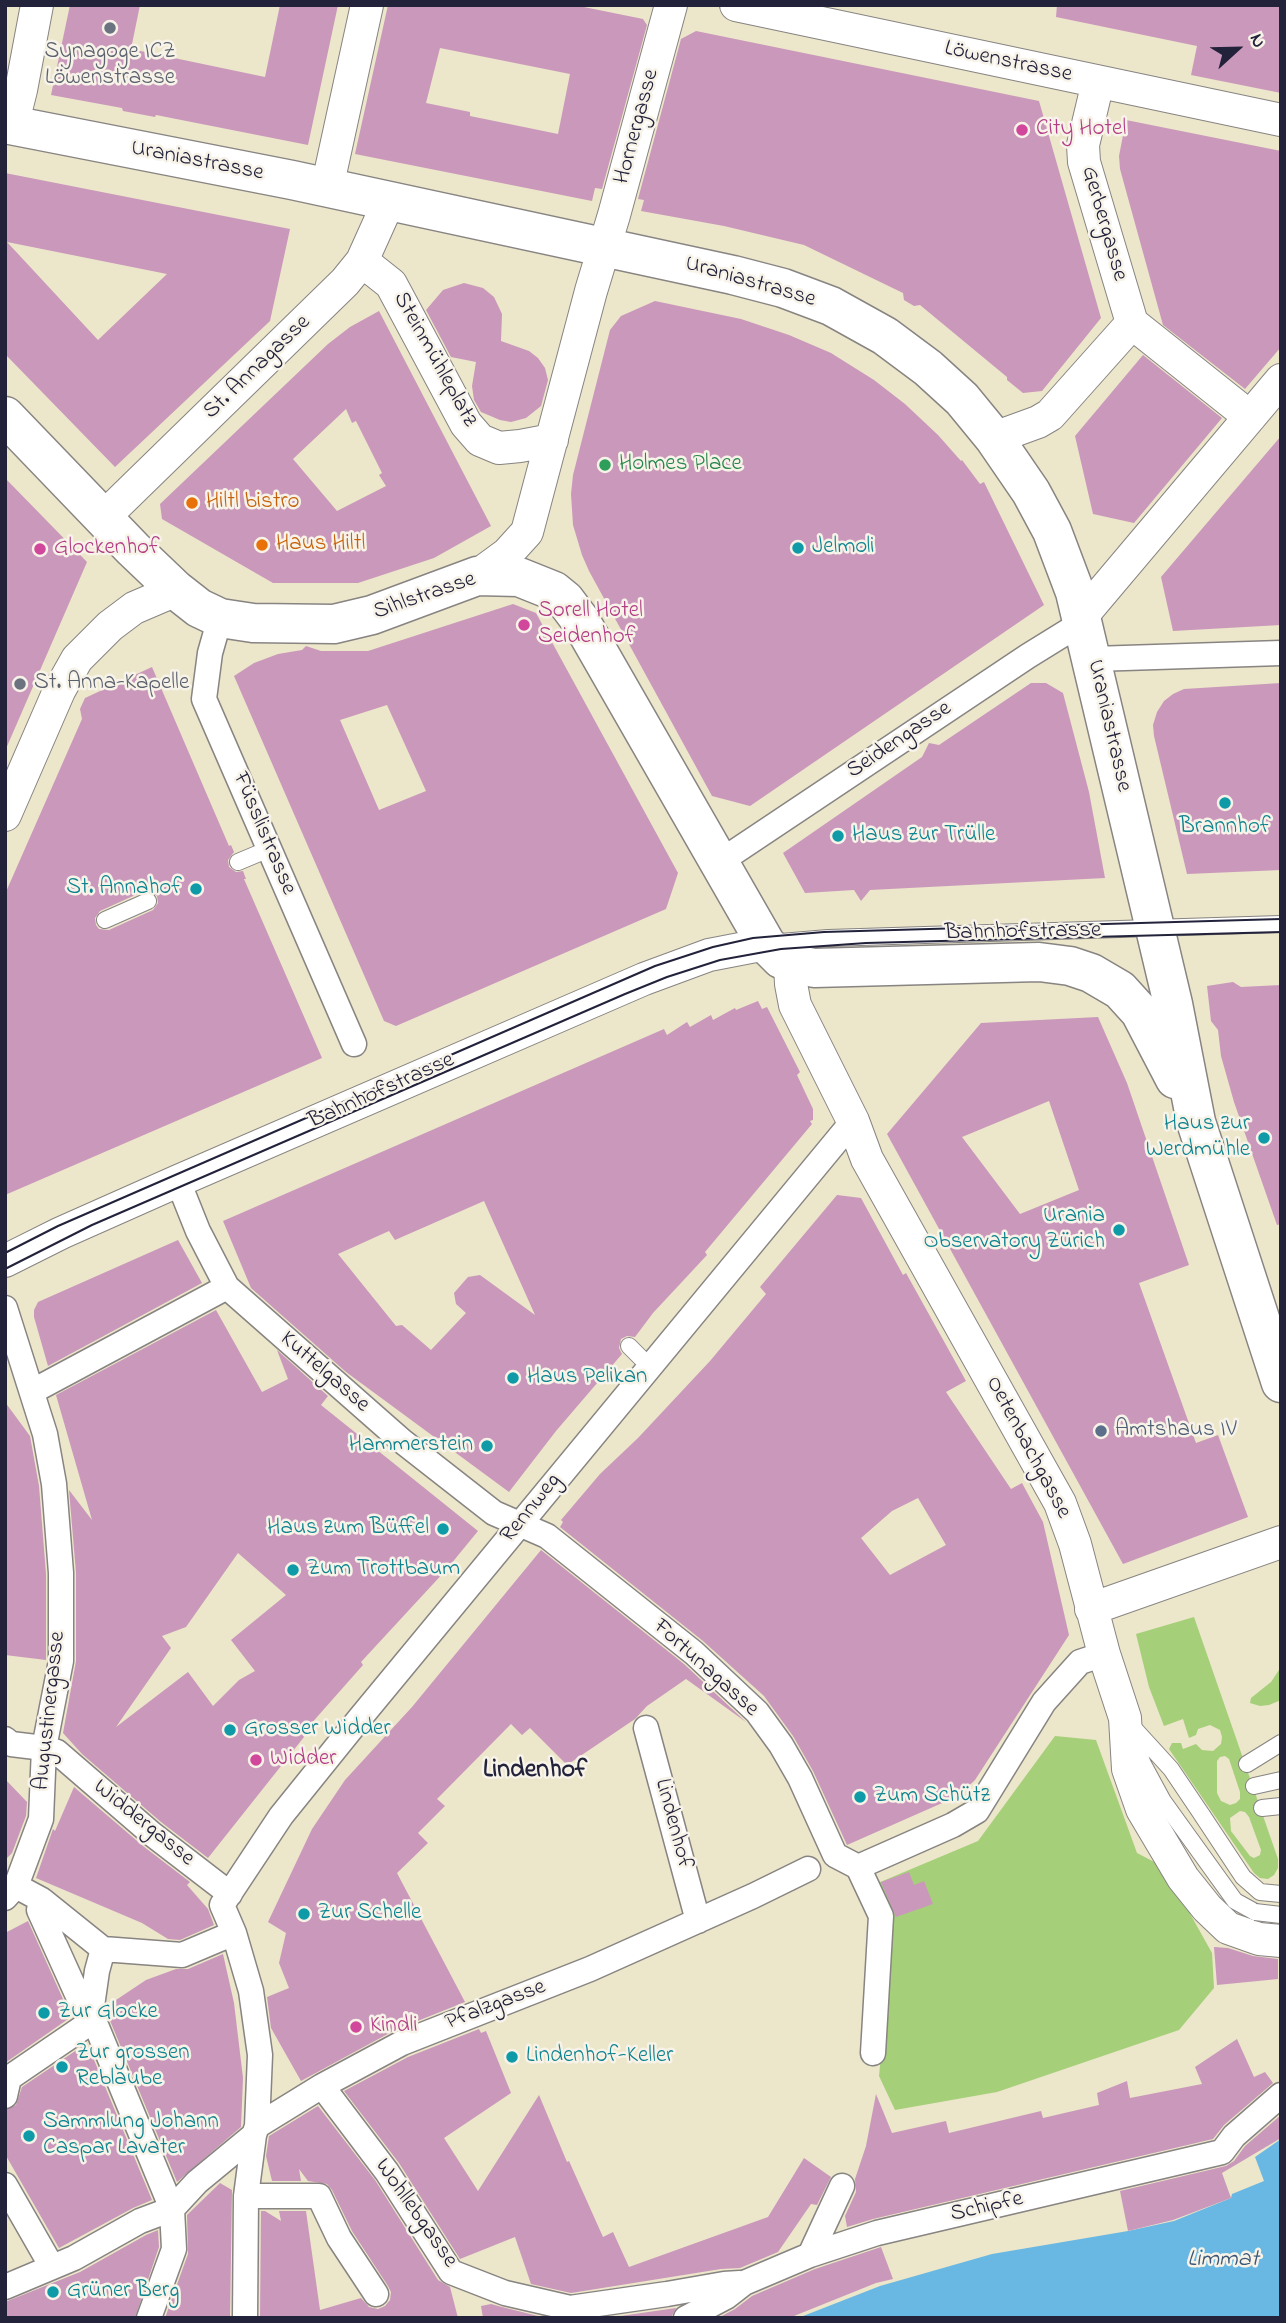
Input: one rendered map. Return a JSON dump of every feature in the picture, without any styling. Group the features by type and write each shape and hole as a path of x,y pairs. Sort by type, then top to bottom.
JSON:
{"street":[{"path":"7,126 21,90 37,5"},
{"path":"327,188 367,5"},
{"name":"Hornergasse","path":"605,248 671,5"},
{"name":"Löwenstrasse","path":"736,5 1281,120"},
{"name":"Gerbergasse","path":"1098,82 1083,145 1084,162 1132,323"},
{"name":"Uraniastrasse","path":"7,126 327,188 761,281 831,306 884,336 928,368 962,400 1021,476 1044,515 1069,574 1093,659 1173,1004 1196,1122 1280,1379"},
{"name":"St. Annagasse","path":"103,518 345,282 362,261 389,201"},
{"path":"477,576 507,554 527,532 591,291 605,248"},
{"name":"Steinmühleplatz","path":"362,261 391,284 466,424 480,440 499,448 552,440"},
{"path":"994,438 1050,415 1132,323 1250,417"},
{"name":"Seidengasse","path":"718,860 736,851 1083,619 1281,380"},
{"name":"Sihlstrasse","path":"5,416 176,590 199,608 220,618 253,623 334,624 372,615 477,576 519,576 554,591 565,600 580,620 718,860 778,953"},
{"path":"5,815 59,691 77,659 110,626 134,608 176,590"},
{"name":"Füsslistrasse","path":"220,618 210,653 204,699 354,1044"},
{"path":"1093,659 1281,653"},
{"name":"Bahnhofstrasse","path":"9,1251 178,1181 643,979 709,955 778,953 814,968 1039,962 1070,966 1091,973 1112,984 1130,999"},
{"name":"Oetenbachgasse","path":"778,953 791,984 795,1006 853,1121 867,1159 1060,1503 1075,1544 1091,1609 1125,1718 1128,1769 1142,1809 1183,1878 1207,1908 1228,1928 1259,1940 1281,1941"},
{"name":"Uraniastrasse","path":"1130,999 1147,1023 1196,1122"},
{"name":"Rennweg","path":"226,1900 281,1816 853,1121"},
{"name":"Kuttelgasse","path":"178,1181 198,1231 227,1287 402,1441 494,1513 519,1525"},
{"path":"33,1391 227,1287"},
{"name":"Augustinergasse","path":"5,1308 45,1434 54,1484 61,1573 61,1661 41,1819 11,1892"},
{"name":"Fortunagasse","path":"519,1525 547,1536 694,1653 757,1712 800,1778 821,1862"},
{"path":"1091,1609 1281,1542"},
{"path":"698,1921 821,1862 858,1867 953,1825 977,1811 1044,1702 1080,1662 1104,1654"},
{"name":"Lindenhof","path":"646,1728 698,1921"},
{"path":"5,1740 11,1744 51,1750"},
{"name":"Widdergasse","path":"51,1750 226,1900"},
{"path":"858,1867 881,1916 873,2053"},
{"path":"11,1892 42,1900 103,1950 182,1955 234,1933"},
{"path":"42,1900 39,1910 87,2016 93,2017"},
{"path":"226,1900 251,1991 260,2055 255,2131 246,2196 245,2318"},
{"name":"Pfalzgasse","path":"172,2209 197,2182 255,2131 322,2086 402,2043 590,1969 698,1921"},
{"path":"103,1950 97,1971 93,2017 172,2209 174,2249 149,2318"},
{"path":"5,2096 9,2077 93,2017"},
{"name":"Wohllebgasse","path":"322,2086 387,2172 451,2272 505,2293 570,2308 744,2283"},
{"name":"Schipfe","path":"686,2318 726,2297 744,2283 810,2255 877,2233 1222,2152 1234,2136 1281,2095"},
{"path":"5,2185 50,2263"},
{"path":"810,2255 842,2186"},
{"path":"246,2196 319,2196 339,2238 376,2294"},
{"path":"5,2287 50,2263 74,2258 140,2221 172,2209"}],"lane":[{"path":"238,862 269,849"},
{"path":"105,920 148,901"},
{"name":"Bahnhofstrasse","path":"778,953 828,938 1281,924"},
{"path":"629,1346 649,1366"},
{"path":"1125,1718 1171,1769 1242,1877 1260,1892 1281,1894"},
{"path":"1125,1718 1143,1764 1163,1801 1235,1901 1255,1912 1281,1915"},
{"path":"1247,1765 1281,1743"},
{"path":"1254,1786 1281,1780"},
{"path":"1262,1808 1281,1806"}],"green space":[{"path":"1194,1617 1278,1859 1278,1868 1268,1879 1260,1878 1254,1873 1169,1749 1172,1743 1181,1743 1183,1749 1196,1744 1202,1750 1213,1751 1221,1744 1220,1730 1210,1725 1198,1729 1196,1735 1189,1738 1183,1719 1164,1726 1149,1687 1136,1634","holes":["1225,1756 1229,1759 1240,1792 1240,1799 1230,1805 1221,1801 1217,1793 1217,1761","1240,1811 1249,1817 1261,1850 1260,1855 1254,1858 1231,1831 1230,1818"]},
{"path":"1281,1667 1281,1700 1260,1706 1250,1703 1251,1698 1271,1682"},
{"path":"1055,1736 1096,1740 1137,1853 1164,1867 1212,1953 1214,1988 1179,2030 997,2092 895,2110 879,2076 891,1956 878,1883 978,1841"}],"water":[{"name":"Limmat","path":"1281,2139 1281,2318 798,2318 880,2286 992,2254 1174,2221 1231,2198 1232,2194 1264,2181 1255,2157"}],"building":[{"path":"70,5 140,5 131,49 265,77 280,5 338,5 308,145 51,95"},
{"path":"388,5 574,5 643,19 647,25 602,189 595,188 592,201 355,154","holes":["440,48 570,74 558,134 470,116 470,112 426,103"]},
{"path":"1057,5 1281,5 1281,93 1191,75 1197,46 1056,17"},
{"path":"696,31 1039,101 1101,318 1042,391 1023,393 920,305 914,306 904,300 903,293 804,245 724,226 641,211 644,200 638,199 681,39"},
{"path":"1126,120 1281,151 1281,347 1245,389 1163,325 1120,169 1119,156"},
{"path":"5,173 290,229 270,321 115,467 5,354","holes":["7,242 167,274 98,340"]},
{"path":"464,283 483,288 494,297 502,314 501,341 529,351 545,368 548,380 541,406 526,418 511,422 481,412 474,400 472,386 476,362 451,357 426,310 443,290"},
{"name":"Jelmoli","path":"655,301 741,319 789,335 831,353 874,380 905,404 962,460 980,484 984,482 1044,605 750,806 712,796 589,571 573,525 573,475 610,330 621,316"},
{"path":"379,311 491,526 434,558 358,583 273,583 162,519 160,504 328,344 350,327","holes":["346,409 352,423 356,421 386,486 337,511 293,459"]},
{"path":"1143,355 1222,418 1134,523 1093,514 1075,436"},
{"path":"1281,436 1281,625 1173,631 1161,577"},
{"name":"Glockenhof","path":"5,478 87,562 5,751"},
{"path":"513,604 536,613 678,873 666,909 396,1026 384,1021 234,676 254,663 278,654 302,650 306,646 321,651 368,651","holes":["387,705 426,791 379,810 340,720"]},
{"name":"St. Annahof","path":"152,667 229,846 231,845 234,852 228,860 229,867 236,872 243,871 244,879 322,1058 5,1195 5,894 82,719 80,709 85,698","holes":["144,891 150,891 157,896 158,903 153,910 109,930 99,929 96,925 95,918 100,911"]},
{"path":"1031,683 1046,683 1063,693 1089,792 1105,878 870,890 861,901 854,890 805,893 783,853 922,757 929,743 939,745"},
{"name":"Brannhof","path":"1281,683 1281,870 1187,874 1154,736 1153,725 1157,712 1164,701 1184,689"},
{"path":"1233,982 1241,987 1281,985 1281,1224 1277,1225 1234,1102 1221,1056 1218,1030 1211,1021 1207,986"},
{"path":"758,1001 762,1009 767,1007 800,1072 797,1075 813,1109 813,1120 810,1121 812,1124 705,1252 707,1255 653,1313 635,1337 627,1336 621,1339 619,1348 622,1354 556,1431 509,1492 346,1372 251,1288 223,1221 664,1029 667,1035 687,1022 690,1027 711,1015 713,1020 735,1008 736,1010","holes":["484,1201 535,1315 480,1275 468,1277 454,1293 456,1304 466,1313 431,1350 402,1325 396,1326 338,1254 389,1231 395,1240"]},
{"path":"1098,1017 1127,1083 1189,1265 1139,1283 1196,1443 1218,1435 1248,1517 1123,1564 887,1134 981,1023","holes":["1049,1101 1079,1190 1020,1214 962,1137"]},
{"path":"837,1195 861,1198 966,1381 946,1392 1011,1489 1022,1483 1043,1522 1069,1635 975,1780 958,1796 847,1845 813,1771 793,1736 764,1696 703,1641 560,1527 563,1522 561,1520 600,1474 638,1438 710,1361 766,1294 760,1287","holes":["918,1498 946,1545 890,1575 861,1538 892,1511"]},
{"path":"178,1240 202,1283 48,1366 34,1317 38,1302"},
{"path":"216,1310 262,1392 288,1379 277,1350 328,1396 321,1405 478,1531 446,1570 361,1662 363,1665 302,1734 304,1737 208,1858 161,1822 82,1754 63,1733 76,1661 76,1573 69,1490 92,1520 56,1395","holes":["238,1553 286,1595 231,1640 255,1671 239,1680 213,1706 188,1672 116,1727 171,1648 162,1636 186,1627"]},
{"path":"5,1402 30,1436 39,1486 46,1574 46,1660 5,1655"},
{"path":"541,1550 684,1664 746,1722 686,1679 647,1706 635,1719 567,1765 530,1728 522,1735 511,1724 437,1799 445,1806 418,1833 428,1843 397,1873 465,2002 395,2030 301,2081 271,2028 267,1997 289,1988 279,1963 286,1933 268,1922 312,1829 345,1780 412,1707"},
{"path":"5,1779 27,1802 26,1816 12,1853 5,1860"},
{"path":"74,1787 190,1882 187,1885 208,1909 214,1925 180,1940 168,1939 142,1923 36,1878 53,1829 55,1831"},
{"path":"909,1872 914,1885 924,1881 933,1904 896,1917 881,1882"},
{"name":"Zur Glocke","path":"28,1921 71,2017 5,2063 5,1933"},
{"path":"1214,1947 1278,1959 1278,1979 1217,1985"},
{"path":"223,1954 234,2003 243,2078 241,2127 177,2182 106,2011 107,2006 146,1980 176,1969 188,1969"},
{"path":"479,2029 481,2033 486,2031 511,2093 444,2138 478,2191 539,2095 603,2237 613,2232 629,2267 768,2217 804,2158 831,2177 817,2205 811,2204 778,2252 740,2268 571,2293 531,2284 515,2237 460,2259 399,2163 344,2091 408,2057"},
{"path":"1237,2039 1254,2077 1265,2072 1273,2083 1224,2125 1213,2139 847,2227 845,2216 856,2192 855,2179 866,2146 876,2094 892,2133 946,2121 949,2133 1041,2111 1043,2118 1099,2105 1097,2093 1127,2081 1130,2098 1202,2084 1195,2067"},
{"path":"87,2043 152,2200 59,2248 5,2154 5,2110 16,2105 22,2087"},
{"path":"318,2106 375,2180 438,2280 450,2287 458,2318 260,2318 261,2211 281,2221 279,2211 306,2211 320,2310 361,2298 369,2307 378,2309 390,2300 391,2292 388,2286 352,2231 327,2184 308,2181 299,2169 301,2181 272,2181 266,2156 269,2136"},
{"path":"1281,2115 1281,2138 1222,2173 1231,2198 1173,2220 1128,2231 1120,2191 1226,2166"},
{"path":"220,2183 232,2190 230,2318 165,2318 188,2254 187,2215"},
{"path":"158,2230 159,2247 135,2318 5,2318 5,2302 80,2272"},
{"path":"881,2247 893,2279 876,2283 789,2318 718,2318 752,2296 815,2269"},
{"path":"491,2304 546,2318 483,2318 481,2306"},
{"path":"676,2308 671,2318 607,2318 669,2309"}],"tram line":[{"path":"5,1253 58,1226 655,966 713,947 753,938 824,932 1281,919"},
{"path":"5,1269 92,1225 625,994 720,960 781,949 866,943 1281,932"}],"place":[{"name":"Synagoge ICZ Löwenstrasse","path":"110,28"},
{"name":"City Hotel","path":"1022,130"},
{"name":"Holmes Place","path":"605,465"},
{"name":"Hiltl bistro","path":"192,503"},
{"name":"Haus Hiltl","path":"262,545"},
{"name":"Jelmoli","path":"798,548"},
{"name":"Glockenhof","path":"40,549"},
{"name":"Sorell Hotel Seidenhof","path":"524,625"},
{"name":"St. Anna-Kapelle","path":"20,684"},
{"name":"Brannhof","path":"1225,803"},
{"name":"Haus zur Trülle","path":"838,836"},
{"name":"St. Annahof","path":"196,889"},
{"name":"Haus zur Werdmühle","path":"1264,1138"},
{"name":"Urania Observatory Zürich","path":"1119,1230"},
{"name":"Haus Pelikan","path":"513,1378"},
{"name":"Amtshaus IV","path":"1101,1431"},
{"name":"Hammerstein","path":"487,1446"},
{"name":"Haus zum Büffel","path":"443,1529"},
{"name":"Zum Trottbaum","path":"293,1570"},
{"name":"Grosser Widder","path":"230,1730"},
{"name":"Widder","path":"256,1760"},
{"name":"Zum Schütz","path":"860,1797"},
{"name":"Zur Schelle","path":"304,1914"},
{"name":"Zur Glocke","path":"44,2013"},
{"name":"Kindli","path":"356,2027"},
{"name":"Lindenhof-Keller","path":"512,2057"},
{"name":"Zur grossen Reblaube","path":"62,2067"},
{"name":"Sammlung Johann Caspar Lavater","path":"29,2136"},
{"name":"Grüner Berg","path":"53,2292"}],"district":[{"name":"Lindenhof","path":"535,1772"}]}
